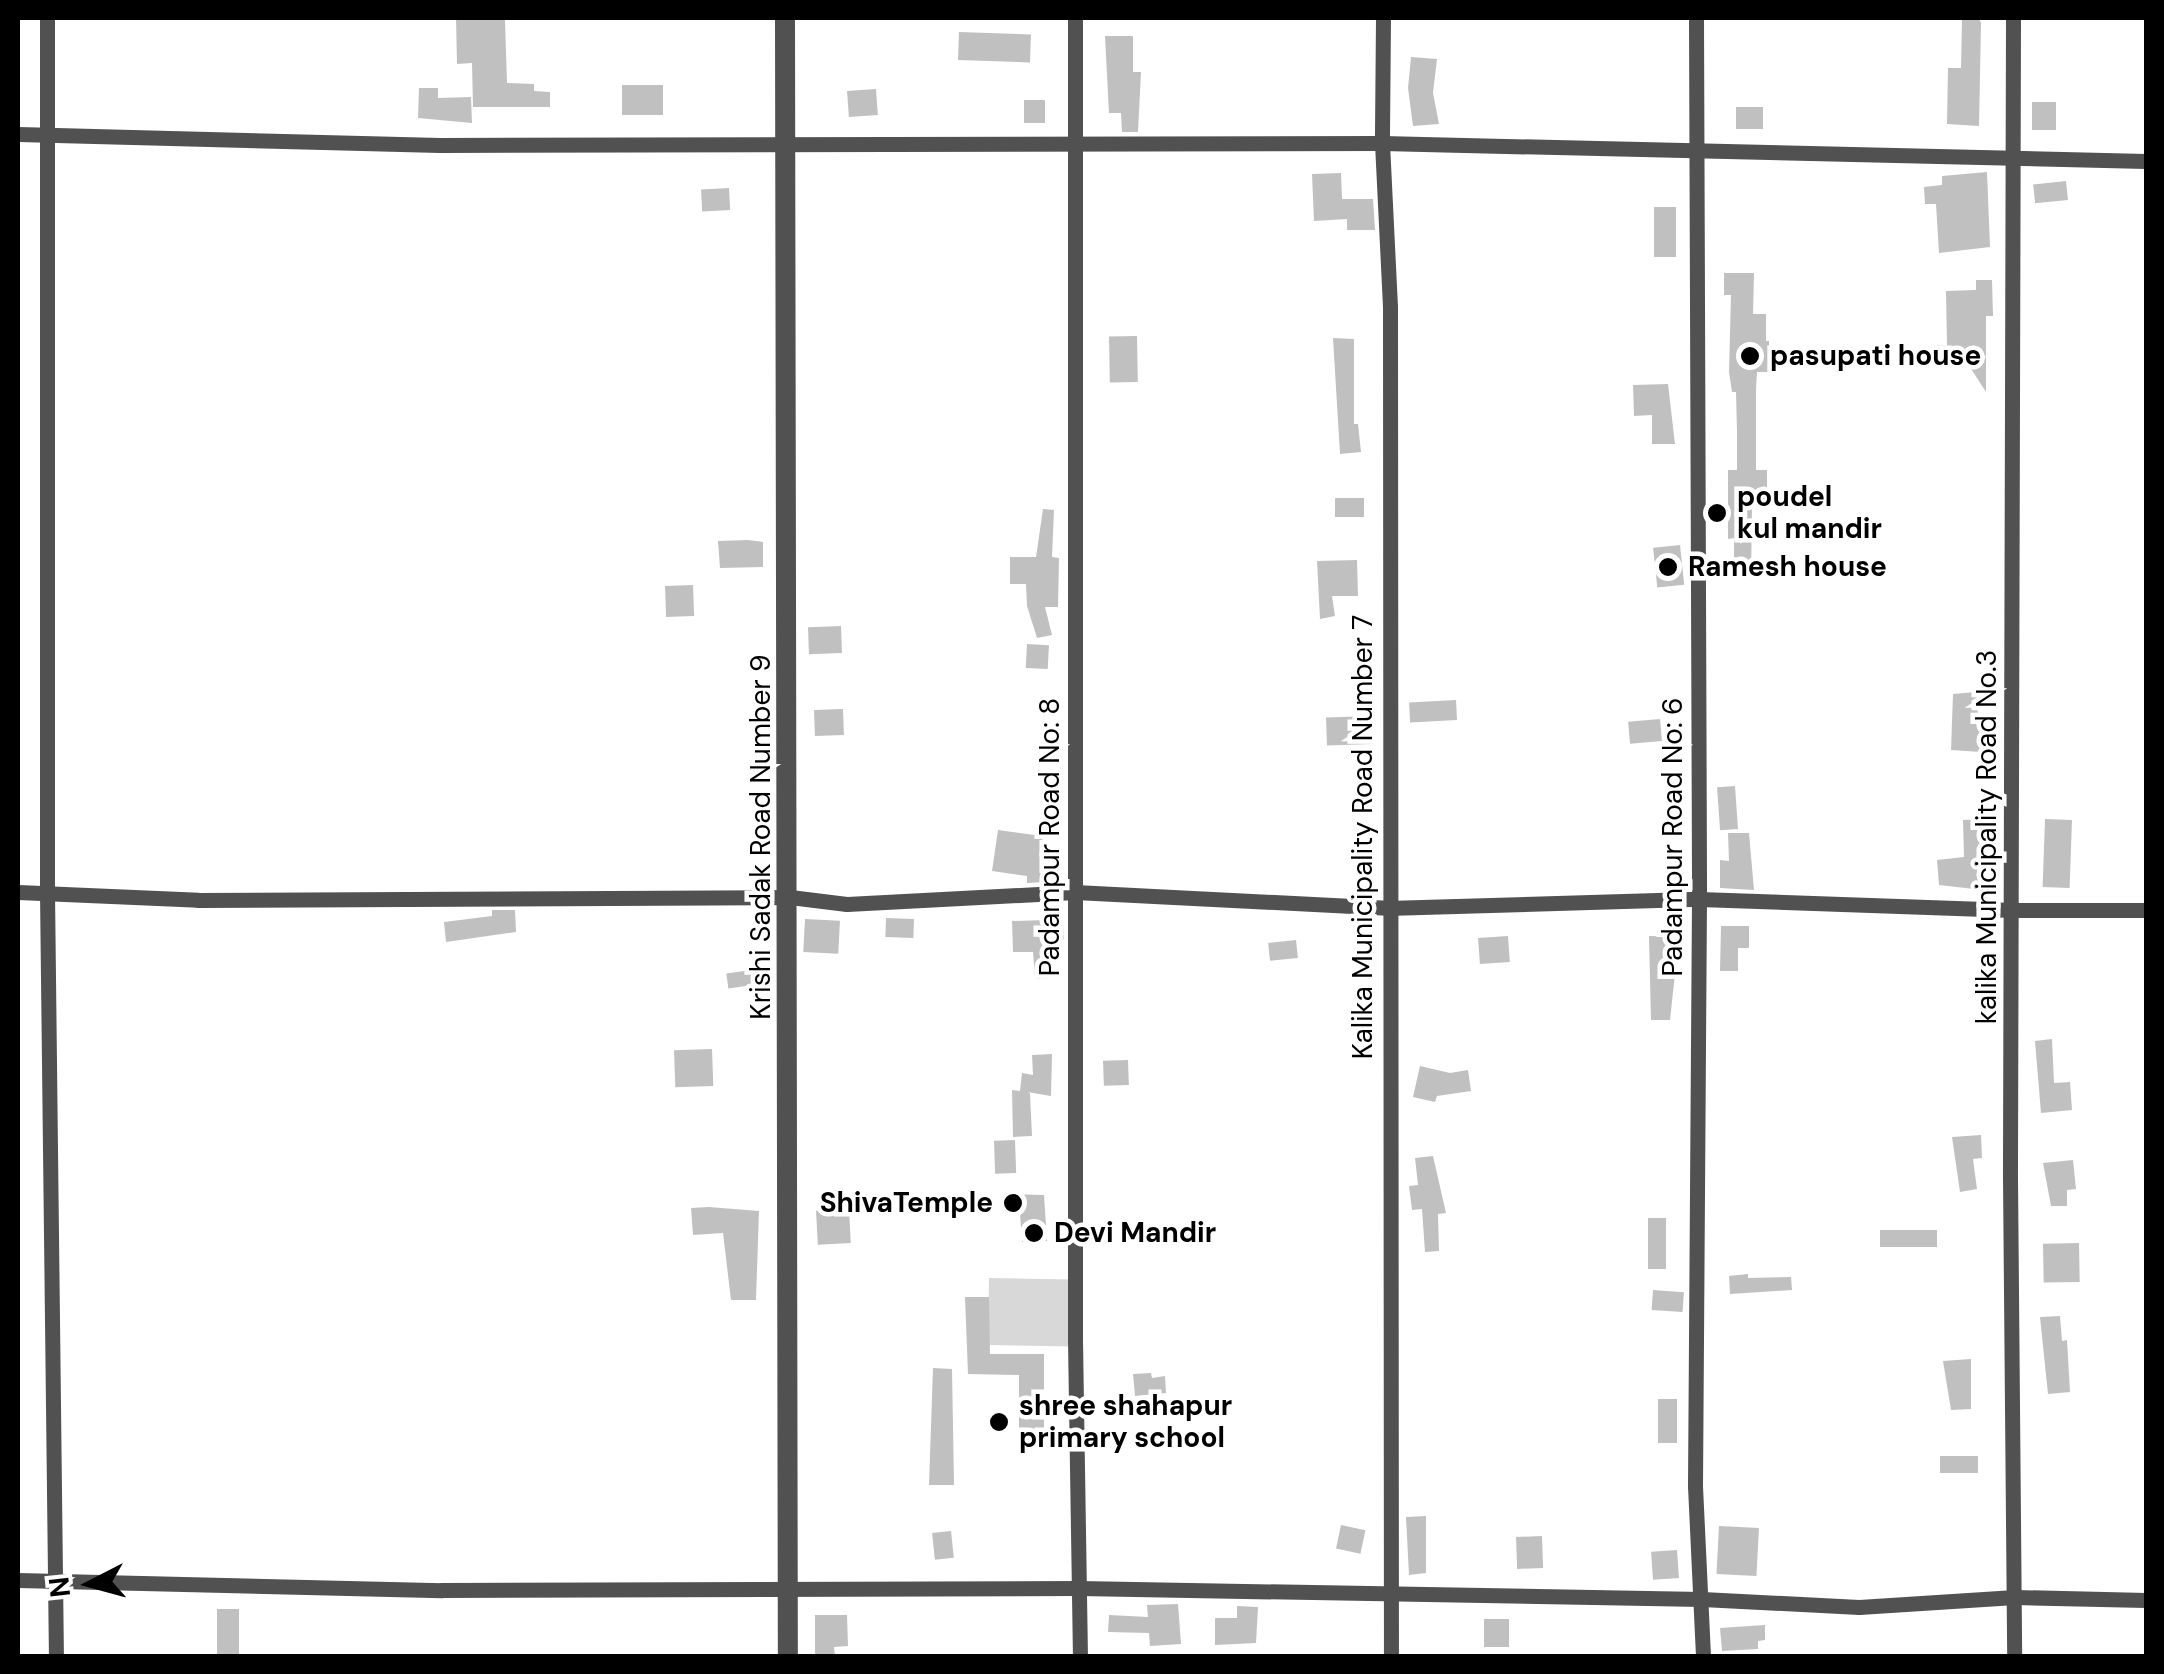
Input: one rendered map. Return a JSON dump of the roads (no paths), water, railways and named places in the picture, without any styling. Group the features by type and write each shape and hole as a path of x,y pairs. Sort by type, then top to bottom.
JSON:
{"street":[{"path":"47,18 47,892 56,1656"},
{"name":"Krishi Sadak Road Number 9","path":"785,18 790,897 788,1656"},
{"name":"Padampur Road No: 8","path":"1075,18 1080,1656"},
{"name":"Kalika Municipality Road Number 7","path":"1383,18 1382,143 1390,308 1392,1656"},
{"name":"Padampur Road No: 6","path":"1696,18 1699,899 1695,1486 1703,1656"},
{"name":"kalika Municipality Road No.3","path":"2013,18 2010,1177 2014,1656"},
{"path":"18,134 440,145 1075,147 1382,143 2146,161"},
{"path":"18,892 198,900 790,897 847,904 1075,892 1388,908 1699,899 2013,910 2146,910"},
{"path":"18,1580 789,1592 1079,1588 1390,1596 1702,1598 1859,1607 2016,1597 2146,1600"}],"place":[{"name":"pasupati house","path":"1750,356"},
{"name":"poudel kul mandir","path":"1717,513"},
{"name":"Ramesh house","path":"1668,567"},
{"name":"ShivaTemple","path":"1013,1203"},
{"name":"Devi Mandir","path":"1034,1233"},
{"name":"shree shahapur primary school","path":"999,1422"}]}
